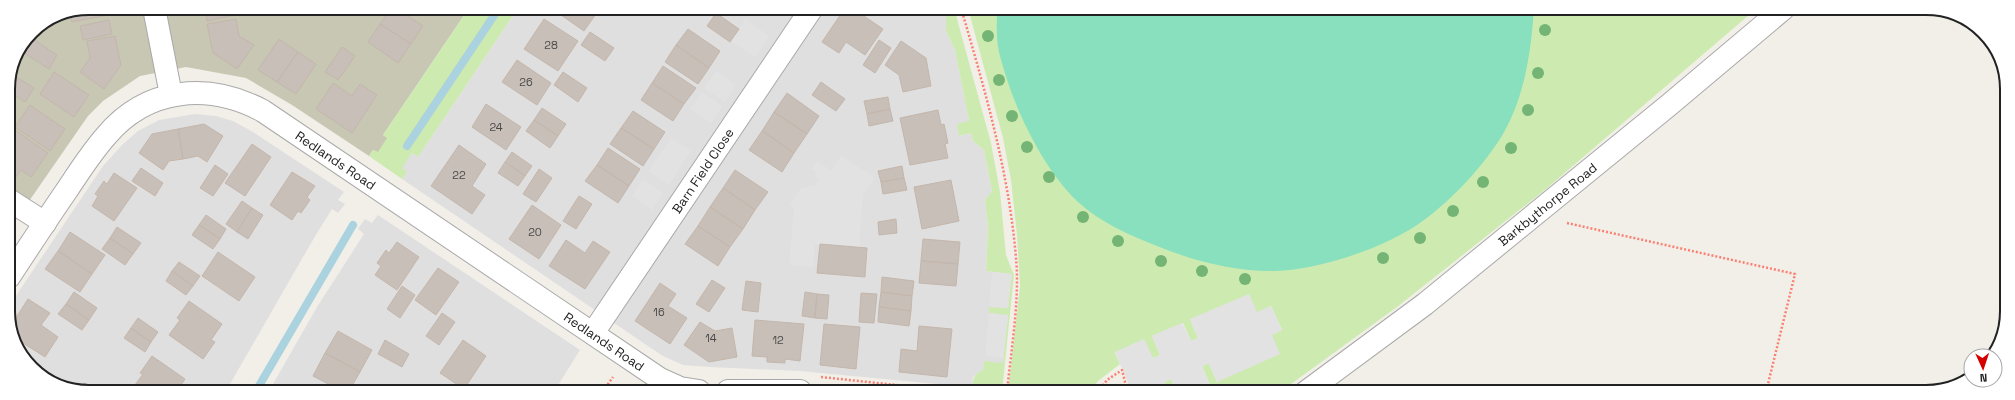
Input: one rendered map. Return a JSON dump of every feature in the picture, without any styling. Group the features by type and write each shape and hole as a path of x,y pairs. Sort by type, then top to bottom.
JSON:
{"street":[{"path":"155,15 172,95"},
{"name":"Barn Field Close","path":"593,333 807,15"},
{"name":"Barkbythorpe Road","path":"1315,385 1425,304 1776,15"},
{"name":"Redlands Road","path":"15,268 106,135 138,108 172,95 194,92 224,96 244,101 263,111 669,384 673,385"},
{"path":"15,204 45,223"}],"path":[{"path":"964,15 997,138 1016,258 1017,287 1008,385"},
{"path":"1533,215 1795,274 1768,385"},
{"path":"1103,385 1107,380 1122,370 1126,385"}],"shaded area":[{"path":"89,15 464,15 383,135 388,138 378,153 373,150 369,156 292,105 246,78 186,67 140,76 103,101 88,116 15,221 16,75 23,56 30,44 48,27 65,19 75,16"},
{"path":"513,15 946,15 946,31 955,50 969,121 960,136 971,133 973,141 984,150 992,191 985,200 988,227 986,271 1012,274 1003,363 979,372 973,377 972,385 943,385 800,371 683,365 663,356 402,179 407,172 401,168 412,153 418,157"},
{"path":"745,19 769,36 755,57 731,41"},
{"path":"716,71 736,85 725,102 704,88"},
{"path":"702,92 722,106 711,123 690,109"},
{"path":"195,114 216,116 233,121 253,132 344,192 338,200 345,204 338,213 332,209 229,385 89,385 75,384 65,381 44,370 30,356 25,348 16,325 15,297 103,166 122,145 138,131 159,120"},
{"path":"671,138 691,151 669,185 648,171"},
{"path":"841,155 875,178 863,195 859,248 815,244 813,267 789,265 794,208 790,204 801,188 815,185 819,179 815,176 817,173 812,169 817,161 831,170"},
{"path":"643,179 663,194 652,210 632,196"},
{"path":"378,215 580,350 558,385 272,385 317,307 364,234 358,229 365,219 372,223"},
{"path":"992,272 1012,274 1008,308 989,307"},
{"path":"1249,294 1257,312 1271,306 1282,330 1272,335 1280,354 1217,382 1209,363 1202,367 1210,385 1174,385 1171,379 1164,383 1165,385 1129,385 1115,352 1144,339 1153,358 1160,355 1152,336 1182,323 1191,341 1198,338 1190,319"},
{"path":"989,313 1008,315 1003,358 985,356"}],"green space":[{"path":"464,15 513,15 418,157 412,153 402,168 407,172 402,179 369,156 373,150 378,152 387,138 383,135"},
{"path":"946,15 956,15 991,143 1000,192 1006,255 1014,275 1003,385 973,385 977,373 983,370 984,361 1003,363 1008,315 989,313 989,307 1008,308 1011,274 986,271 988,227 985,200 992,191 984,150 973,141 971,133 959,136 957,124 969,121 955,50 946,31"},
{"path":"970,15 1749,15 1546,189 1397,307 1290,385 1210,385 1202,366 1209,363 1217,382 1271,335 1282,330 1271,306 1257,313 1190,319 1198,338 1191,341 1183,323 1152,336 1160,355 1153,358 1115,353 1120,364 1095,385 1009,385 1020,286 1017,235 1011,180 1003,138"},
{"path":"997,15 1533,15 1526,73 1511,119 1496,145 1478,169 1446,202 1435,212 1409,230 1373,248 1332,262 1293,270 1275,271 1245,270 1200,261 1136,237 1105,222 1086,209 1065,188 1033,140 1016,105 1004,70 997,37"},
{"path":"1171,379 1174,385 1165,385 1164,382"}],"building":[{"path":"109,15 72,22 71,17 75,16"},
{"path":"206,15 236,15 207,21"},
{"path":"386,15 406,15 423,26 411,44 380,24"},
{"path":"561,15 595,15 584,31"},
{"path":"715,15 719,15 739,29 730,42 707,26"},
{"path":"840,15 862,15 883,29 865,55 846,42 839,53 822,42"},
{"path":"236,19 239,36 254,45 237,69 213,53 207,24"},
{"path":"544,19 578,41 558,71 524,49"},
{"path":"109,20 112,34 83,40 80,26"},
{"path":"380,24 411,44 398,63 368,42"},
{"path":"688,29 720,51 709,68 676,45"},
{"path":"590,32 614,48 605,61 581,45"},
{"path":"115,36 121,65 104,89 80,72 90,58 87,41"},
{"path":"279,39 298,52 277,82 258,70"},
{"path":"34,40 57,55 49,69 24,53"},
{"path":"879,40 891,48 875,73 863,65"},
{"path":"901,41 926,58 931,86 903,92 899,75 885,65"},
{"path":"676,45 709,68 698,84 665,62"},
{"path":"342,47 355,56 338,80 325,72"},
{"path":"298,52 316,64 296,94 277,82"},
{"path":"517,60 551,83 537,105 502,82"},
{"path":"663,66 696,88 684,104 652,83"},
{"path":"54,72 89,95 74,117 40,94"},
{"path":"563,72 587,88 578,102 554,85"},
{"path":"16,77 34,88 25,102 15,96"},
{"path":"821,82 845,99 836,111 812,95"},
{"path":"333,83 352,96 360,84 377,95 352,133 316,109"},
{"path":"652,83 684,104 673,121 641,100"},
{"path":"787,93 819,116 807,134 774,112"},
{"path":"888,97 890,109 867,114 864,101"},
{"path":"486,104 521,127 506,150 472,127"},
{"path":"30,105 65,129 50,151 15,127"},
{"path":"542,108 566,124 558,136 534,120"},
{"path":"890,109 893,121 869,126 867,114"},
{"path":"938,110 941,125 944,124 948,143 945,144 948,158 910,165 900,118"},
{"path":"633,111 665,132 654,149 621,128"},
{"path":"774,112 807,134 794,153 762,131"},
{"path":"534,120 558,136 550,148 526,131"},
{"path":"204,124 223,136 207,162 198,156 183,159 178,129"},
{"path":"621,128 654,149 643,166 610,144"},
{"path":"178,129 183,159 169,161 163,170 139,153 152,134"},
{"path":"15,130 48,153 31,177 21,170 16,177"},
{"path":"762,131 794,153 782,172 749,150"},
{"path":"252,144 271,157 245,196 225,183"},
{"path":"459,145 486,164 472,186 485,195 472,214 431,186"},
{"path":"608,148 640,169 629,186 597,165"},
{"path":"512,152 532,166 525,176 505,162"},
{"path":"505,162 525,176 518,186 498,173"},
{"path":"215,165 228,174 213,196 200,188"},
{"path":"597,165 629,186 618,203 585,181"},
{"path":"902,166 904,178 881,182 878,171"},
{"path":"141,168 163,183 155,196 132,181"},
{"path":"539,169 552,178 536,202 523,194"},
{"path":"735,170 768,192 755,210 723,188"},
{"path":"292,172 315,186 307,197 310,200 301,213 298,211 292,220 270,205"},
{"path":"114,173 137,188 114,221 92,206 98,196 95,194 104,181 107,184"},
{"path":"904,178 907,190 883,194 881,182"},
{"path":"951,180 959,221 922,229 914,187"},
{"path":"723,188 755,210 743,229 710,207"},
{"path":"579,196 592,204 576,229 563,221"},
{"path":"242,201 252,208 237,232 226,224"},
{"path":"532,205 561,225 539,259 509,239"},
{"path":"710,207 743,229 730,247 698,226"},
{"path":"252,208 263,215 248,239 237,232"},
{"path":"206,215 226,229 220,239 199,225"},
{"path":"896,219 897,233 879,235 878,222"},
{"path":"199,225 220,239 213,249 192,235"},
{"path":"698,226 730,247 718,266 685,244"},
{"path":"117,227 141,243 133,254 110,238"},
{"path":"70,232 105,255 92,274 58,251"},
{"path":"110,238 133,254 125,265 102,249"},
{"path":"923,239 960,242 958,264 921,261"},
{"path":"566,240 585,253 593,241 610,252 585,289 549,266"},
{"path":"397,242 419,257 397,290 375,275 381,266 377,263 386,250 389,253"},
{"path":"820,244 867,248 865,277 817,273"},
{"path":"58,251 92,274 80,292 45,269"},
{"path":"218,252 255,277 239,301 202,276"},
{"path":"921,261 958,264 956,286 919,283"},
{"path":"179,262 200,276 193,286 172,271"},
{"path":"438,268 459,282 436,315 415,300"},
{"path":"172,271 193,286 186,295 166,281"},
{"path":"882,277 914,281 912,296 881,292"},
{"path":"712,280 725,288 709,312 696,304"},
{"path":"746,281 761,283 758,312 742,310"},
{"path":"660,283 676,294 668,306 687,318 670,344 635,321"},
{"path":"402,286 415,295 400,318 387,309"},
{"path":"74,292 97,308 89,320 66,304"},
{"path":"805,292 817,294 815,318 802,316"},
{"path":"881,292 912,296 911,311 879,307"},
{"path":"861,293 877,294 874,323 859,322"},
{"path":"817,294 829,295 827,319 815,318"},
{"path":"28,299 50,313 41,325 58,337 45,357 23,343 16,325 16,318"},
{"path":"189,301 222,324 211,340 215,342 203,359 169,335 180,320 177,318"},
{"path":"66,304 89,320 82,330 58,314"},
{"path":"879,307 911,311 909,326 878,322"},
{"path":"442,313 455,322 439,345 426,336"},
{"path":"138,318 158,332 151,342 131,328"},
{"path":"755,320 804,324 800,361 785,359 785,363 767,362 767,357 752,356"},
{"path":"700,322 715,331 732,328 737,357 709,362 684,345"},
{"path":"824,324 860,327 856,369 820,365"},
{"path":"919,326 952,329 947,377 899,372 901,349 917,351"},
{"path":"131,328 151,342 145,352 124,338"},
{"path":"338,331 372,350 360,372 325,353"},
{"path":"385,340 409,354 402,367 378,354"},
{"path":"463,340 486,356 467,385 458,385 440,373"},
{"path":"325,353 360,372 352,385 330,385 313,376"},
{"path":"152,356 185,379 181,385 135,385 143,374 140,373"}],"waterway":[{"path":"407,146 494,15"},
{"path":"260,385 353,225"}]}
